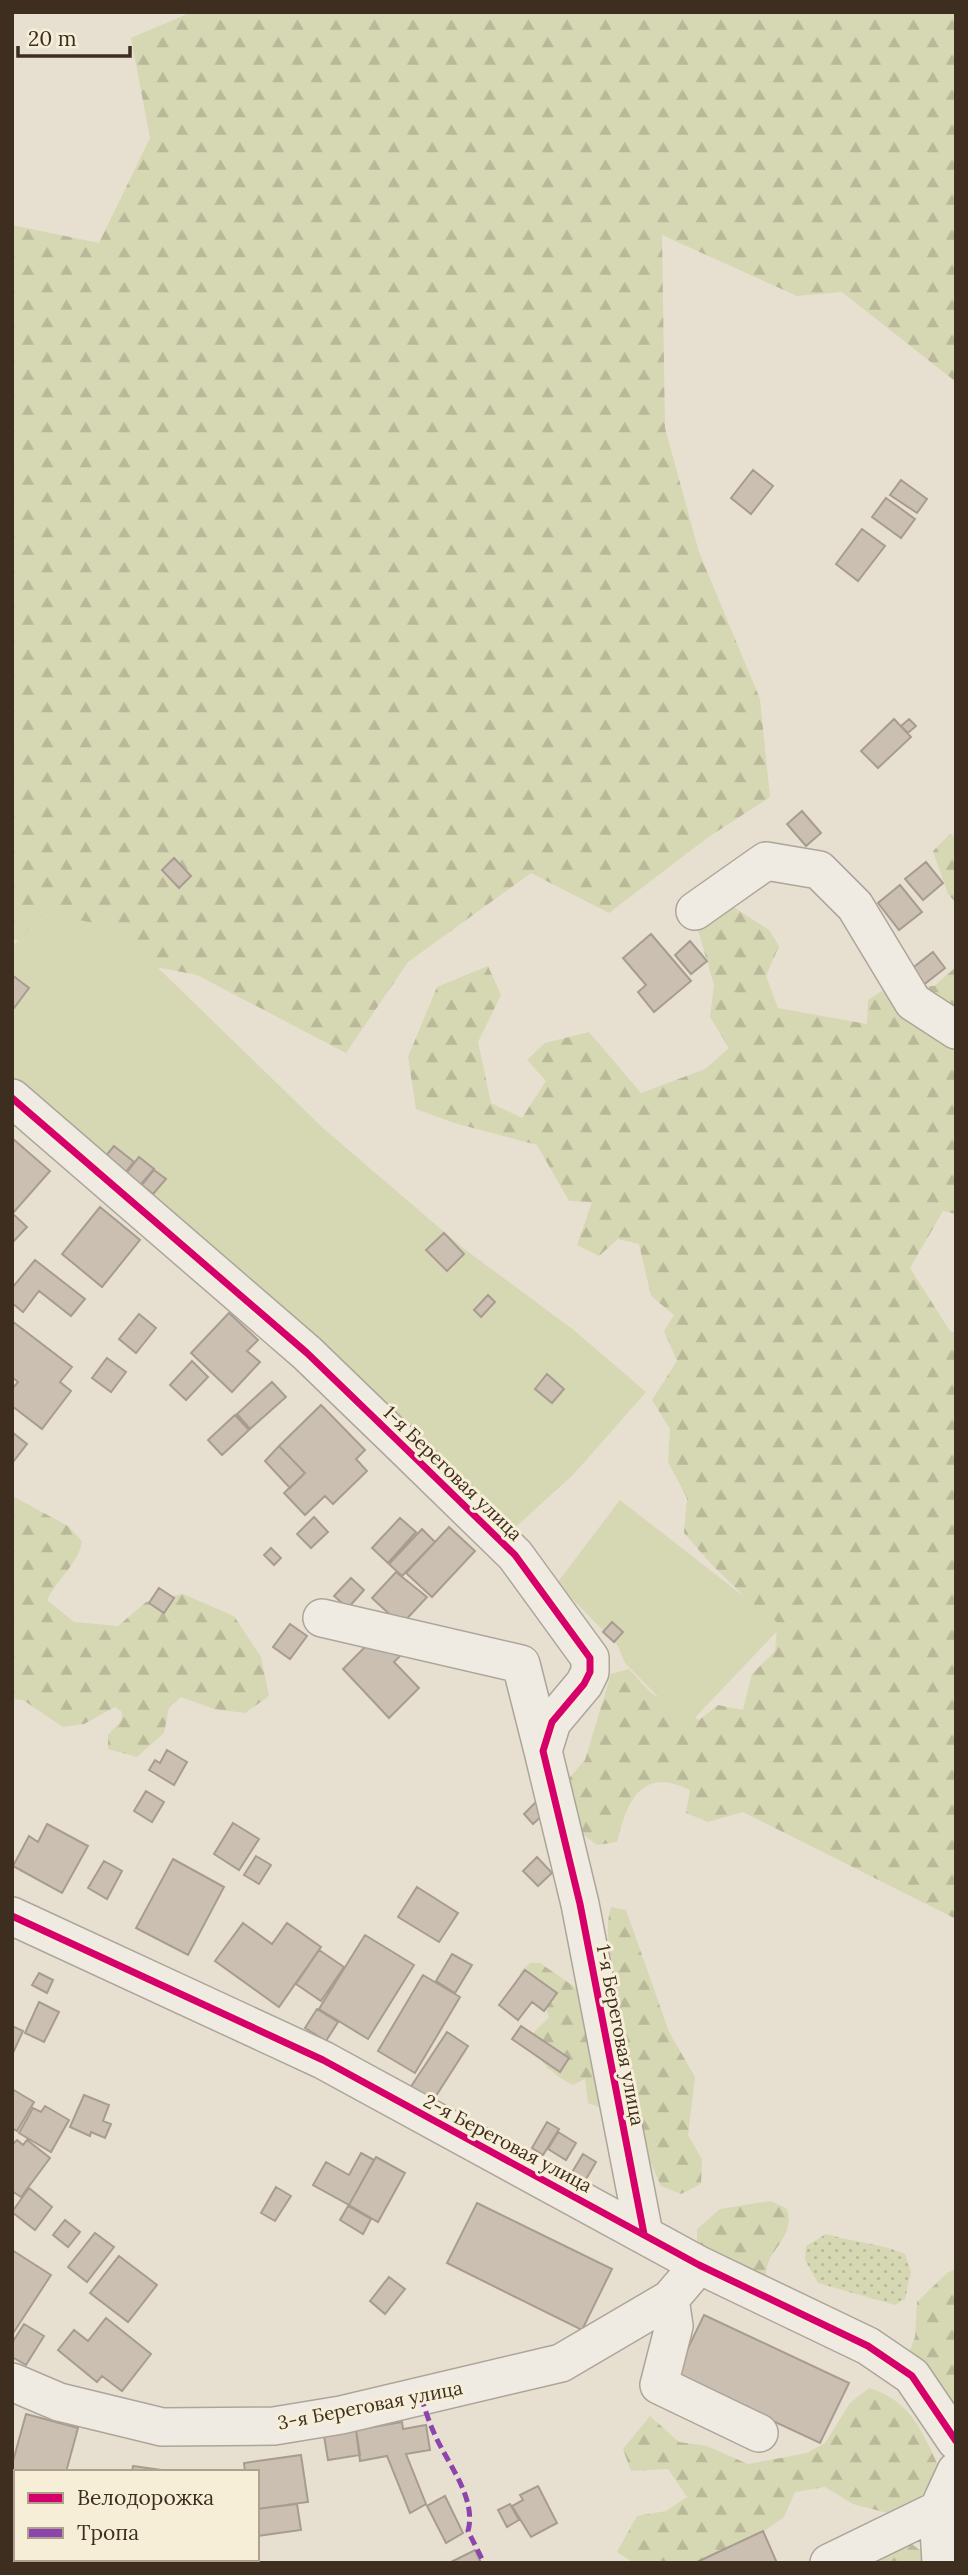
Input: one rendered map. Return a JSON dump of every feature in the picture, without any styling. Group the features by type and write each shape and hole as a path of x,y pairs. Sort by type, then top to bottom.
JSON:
{"street":[{"path":"695,911 766,861 819,870 855,906 913,1002 956,1030"},
{"name":"1-я Береговая улица","path":"12,1098 307,1353 515,1555 590,1658 590,1672 584,1684 552,1722 543,1751 580,1905 644,2234"},
{"path":"322,1618 521,1664 543,1751"},
{"name":"2-я Береговая улица","path":"12,1916 323,2060 699,2265 868,2346 912,2376 956,2441"},
{"name":"3-я Береговая улица","path":"12,2382 59,2402 162,2427 274,2426 341,2415 561,2363 670,2300 699,2265"},
{"path":"670,2300 674,2326 659,2385 759,2433"},
{"path":"941,2563 938,2510 956,2471"},
{"path":"829,2563 938,2510"}],"green space":[{"path":"192,12 956,12 956,382 842,292 797,296 662,235 665,428 699,552 760,699 770,797 707,838 609,913 531,873 408,962 346,1053 197,975 12,939 12,225 99,243 150,138 131,38"},
{"path":"950,834 956,837 956,903 948,894 933,851"},
{"path":"729,904 769,930 779,946 766,976 778,1008 867,1024 868,1000 889,986 934,986 956,967 956,1214 943,1211 910,1268 950,1331 956,1333 956,1919 743,1812 708,1822 686,1813 690,1790 673,1784 659,1782 648,1785 639,1792 626,1813 617,1842 597,1845 581,1833 563,1785 585,1760 611,1674 629,1669 651,1693 699,1720 718,1705 743,1710 752,1674 775,1651 777,1628 711,1564 684,1533 687,1498 668,1462 670,1429 652,1400 677,1361 664,1331 674,1315 651,1296 639,1244 618,1239 599,1256 577,1245 592,1202 569,1201 537,1145 454,1123 416,1109 408,1057 437,987 488,966 501,995 478,1042 491,1103 522,1118 546,1081 527,1060 545,1043 589,1032 641,1093 705,1069 729,1048 710,1017 714,985 696,923"},
{"path":"45,912 118,929 324,1129 463,1248 575,1331 646,1392 573,1475 510,1532 12,1086 12,947"},
{"path":"12,1496 68,1526 82,1541 73,1564 47,1600 74,1622 118,1626 146,1602 183,1594 234,1616 261,1657 269,1696 245,1713 214,1709 181,1697 169,1708 164,1733 137,1757 108,1749 108,1735 121,1721 122,1712 115,1707 84,1724 63,1727 23,1700 12,1699"},
{"path":"620,1500 782,1626 687,1726 625,1663 618,1646 557,1583"},
{"path":"611,1907 626,1910 669,2032 695,2077 688,2135 702,2159 701,2184 681,2194 661,2186 635,2112 609,1944"},
{"path":"530,1963 540,1963 582,1992 608,2101 601,2108 588,2103 585,2079 573,2085 557,2076 540,2058 534,2042 534,2032 549,2017 542,1999 522,1982 520,1972"},
{"path":"771,2201 787,2209 789,2219 788,2228 771,2257 766,2274 752,2282 697,2248 697,2229 720,2209"},
{"path":"826,2234 886,2247 905,2254 911,2272 905,2299 895,2305 818,2283 805,2260 806,2246"},
{"path":"956,2269 956,2427 907,2358 915,2337 917,2302 947,2273"},
{"path":"869,2388 895,2401 913,2418 939,2467 918,2501 895,2515 853,2504 825,2487 795,2492 784,2517 719,2563 634,2563 617,2552 637,2516 666,2511 687,2497 668,2469 631,2471 623,2449 650,2416 679,2442 707,2446 748,2464 807,2453 825,2443 850,2403"},
{"path":"901,2536 921,2551 921,2563 861,2563"}],"building":[{"path":"753,470 773,486 751,514 731,498"},
{"path":"901,480 927,499 917,513 890,495"},
{"path":"886,498 915,519 901,538 872,517"},
{"path":"862,529 885,546 858,581 836,564"},
{"path":"894,719 911,737 878,768 861,751"},
{"path":"909,719 916,726 908,733 901,726"},
{"path":"802,811 821,833 806,846 787,824"},
{"path":"174,858 191,876 179,888 162,870"},
{"path":"926,862 943,883 923,900 905,879"},
{"path":"900,885 922,912 899,930 878,903"},
{"path":"651,934 691,981 654,1012 638,992 646,985 623,958"},
{"path":"690,941 707,961 691,974 675,955"},
{"path":"933,952 945,968 922,986 910,970"},
{"path":"12,975 29,988 14,1008 12,1007"},
{"path":"12,1138 50,1171 13,1213 12,1213"},
{"path":"114,1146 134,1162 120,1179 100,1163"},
{"path":"139,1157 154,1169 136,1190 122,1178"},
{"path":"154,1170 166,1179 153,1194 142,1185"},
{"path":"100,1207 140,1240 102,1287 62,1254"},
{"path":"12,1213 27,1227 12,1243"},
{"path":"444,1233 464,1254 447,1271 426,1250"},
{"path":"35,1260 85,1299 71,1316 39,1291 23,1312 12,1303 12,1288"},
{"path":"488,1295 495,1302 481,1317 474,1310"},
{"path":"229,1313 258,1340 247,1351 260,1362 232,1392 191,1353"},
{"path":"139,1314 156,1328 136,1353 119,1339"},
{"path":"12,1321 72,1367 60,1382 71,1391 42,1429 12,1406 12,1389 18,1382 12,1377"},
{"path":"107,1358 126,1372 111,1392 92,1378"},
{"path":"192,1361 208,1377 186,1400 170,1385"},
{"path":"547,1374 564,1389 552,1403 535,1389"},
{"path":"272,1382 286,1397 250,1429 237,1414"},
{"path":"321,1405 365,1450 356,1459 367,1471 333,1504 325,1496 305,1515 284,1493 305,1473 279,1446"},
{"path":"235,1415 249,1430 222,1455 208,1440"},
{"path":"12,1432 27,1444 13,1462 12,1462"},
{"path":"279,1446 305,1473 290,1488 265,1461"},
{"path":"314,1517 328,1532 311,1548 297,1534"},
{"path":"400,1518 416,1532 388,1563 372,1548"},
{"path":"449,1527 475,1551 432,1597 406,1573"},
{"path":"422,1529 435,1542 402,1576 389,1564"},
{"path":"271,1548 281,1558 274,1565 264,1555"},
{"path":"396,1572 427,1597 401,1625 372,1598"},
{"path":"351,1578 364,1590 348,1608 334,1596"},
{"path":"159,1588 174,1598 164,1613 149,1603"},
{"path":"612,1622 623,1632 614,1642 603,1632"},
{"path":"290,1624 307,1636 290,1659 273,1647"},
{"path":"374,1638 406,1650 394,1662 419,1688 389,1718 343,1669"},
{"path":"167,1750 187,1762 174,1785 149,1770 155,1760 160,1763"},
{"path":"146,1791 164,1802 152,1822 134,1811"},
{"path":"543,1795 547,1811 533,1824 524,1814"},
{"path":"233,1823 259,1839 239,1870 214,1854"},
{"path":"47,1824 88,1846 62,1893 13,1866 29,1836 38,1842"},
{"path":"256,1856 271,1865 259,1884 244,1875"},
{"path":"537,1857 552,1873 538,1886 523,1871"},
{"path":"173,1859 224,1887 188,1955 136,1928"},
{"path":"104,1861 122,1871 107,1899 88,1888"},
{"path":"417,1887 458,1913 439,1942 398,1917"},
{"path":"243,1923 272,1944 287,1923 321,1947 279,2007 215,1961"},
{"path":"365,1935 414,1965 368,2039 319,2009"},
{"path":"319,1950 344,1967 321,2001 296,1984"},
{"path":"452,1954 472,1965 455,1993 436,1981"},
{"path":"525,1970 557,1993 544,2011 532,2002 518,2020 499,2005"},
{"path":"39,1973 53,1980 47,1993 32,1985"},
{"path":"423,1975 460,1997 415,2073 378,2051"},
{"path":"39,2002 59,2012 44,2042 25,2033"},
{"path":"317,2009 338,2022 326,2041 305,2028"},
{"path":"12,2026 23,2031 12,2055"},
{"path":"521,2026 569,2058 560,2072 512,2039"},
{"path":"447,2032 468,2046 432,2102 410,2088"},
{"path":"12,2089 34,2102 17,2131 12,2128"},
{"path":"84,2095 109,2105 103,2121 111,2124 105,2138 91,2132 90,2136 70,2127"},
{"path":"45,2106 69,2120 51,2152 19,2133 33,2108 41,2112"},
{"path":"547,2122 559,2129 543,2155 532,2148"},
{"path":"558,2132 576,2143 566,2160 548,2149"},
{"path":"17,2140 23,2145 27,2140 50,2158 21,2197 12,2191 12,2145"},
{"path":"361,2153 374,2160 349,2205 313,2185 326,2162 349,2175"},
{"path":"583,2154 596,2162 582,2186 568,2179"},
{"path":"376,2157 405,2173 378,2222 349,2205"},
{"path":"276,2187 291,2196 275,2221 261,2213"},
{"path":"29,2188 52,2207 35,2230 12,2212"},
{"path":"477,2203 612,2269 582,2330 447,2263"},
{"path":"348,2206 371,2219 363,2234 340,2220"},
{"path":"65,2220 80,2232 68,2247 53,2235"},
{"path":"95,2233 114,2247 87,2282 68,2267"},
{"path":"12,2250 51,2275 12,2335"},
{"path":"119,2256 157,2285 128,2322 90,2293"},
{"path":"389,2277 405,2289 385,2314 370,2301"},
{"path":"704,2315 849,2383 820,2443 675,2375"},
{"path":"106,2318 151,2354 122,2391 102,2376 97,2382 58,2350 74,2330 88,2341"},
{"path":"24,2324 44,2336 26,2365 12,2357 12,2343"},
{"path":"26,2414 78,2428 67,2470 14,2470 14,2486 12,2465"},
{"path":"402,2422 403,2429 426,2425 430,2450 406,2454 426,2504 410,2513 387,2456 360,2461 356,2430"},
{"path":"356,2430 360,2455 328,2460 324,2436"},
{"path":"301,2455 308,2502 259,2509 259,2470 245,2470 244,2463"},
{"path":"133,2466 162,2470 132,2470"},
{"path":"538,2486 557,2523 531,2537 512,2506 523,2500 520,2495"},
{"path":"445,2496 463,2533 446,2543 427,2506"},
{"path":"297,2504 301,2530 259,2536 259,2509"},
{"path":"510,2504 519,2520 507,2527 498,2510"},
{"path":"12,2525 14,2525 14,2556"},
{"path":"763,2531 777,2563 695,2563"},
{"path":"475,2550 481,2563 449,2563"}],"marked path":[{"path":"421,2397 434,2433 465,2493 470,2519 468,2531 484,2563"}],"cycle path":[{"path":"12,1098 307,1353 397,1440 515,1555 590,1658 590,1672 584,1684 552,1722 543,1751 580,1904 644,2234"},
{"path":"12,1916 323,2060 699,2265 868,2346 912,2376 956,2441"}]}
